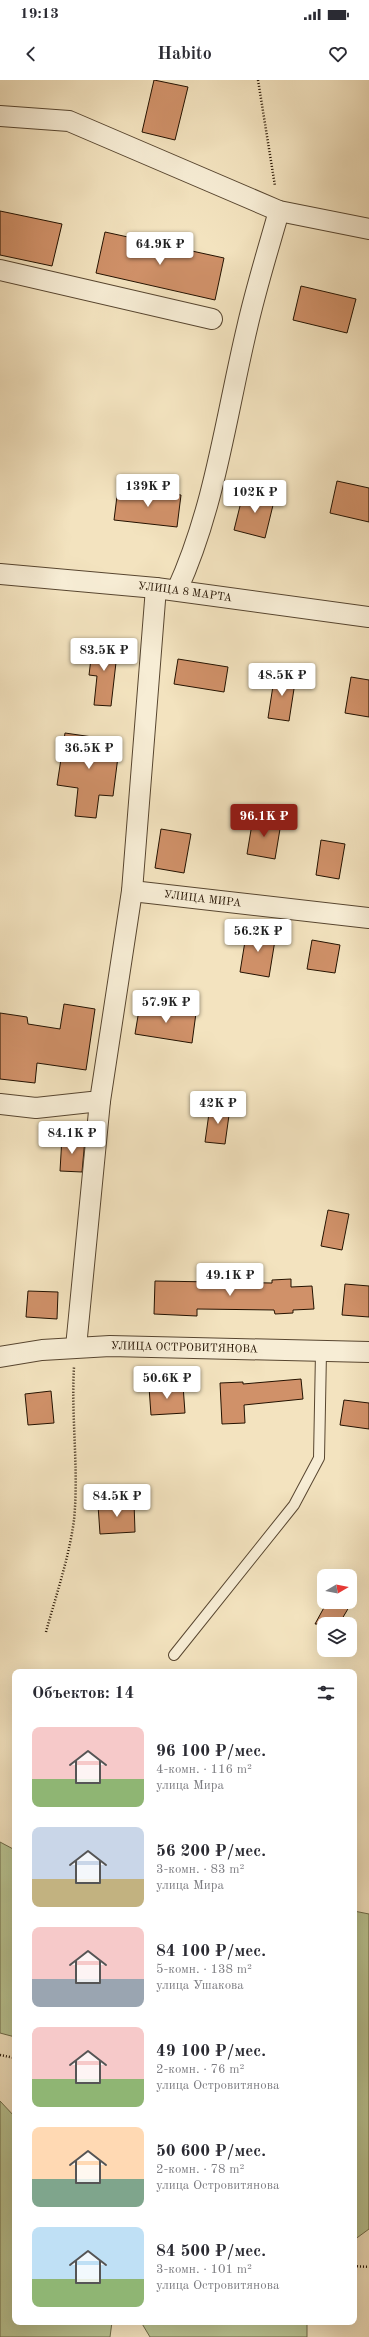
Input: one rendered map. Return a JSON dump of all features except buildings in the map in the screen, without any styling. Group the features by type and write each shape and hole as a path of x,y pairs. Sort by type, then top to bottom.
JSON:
{"street":[{"path":"0,116 69,121 279,211 369,229"},
{"path":"177,590 191,559 204,523 247,327 279,211"},
{"path":"0,270 212,319"},
{"name":"УЛИЦА 8 МАРТА","path":"0,574 177,590 369,617"},
{"path":"76,1347 100,1101 132,891 156,588"},
{"name":"УЛИЦА МИРА","path":"132,891 369,918"},
{"path":"0,1104 36,1108 100,1101"},
{"name":"УЛИЦА ОСТРОВИТЯНОВА","path":"0,1358 76,1347 110,1346 369,1352"}],"lane":[{"path":"174,1655 294,1505 319,1458 321,1352"}],"path":[{"path":"258,80 279,211"},
{"path":"46,1632 70,1544 74,1518 76,1471 74,1375 76,1347"},
{"path":"0,2055 12,2057"},
{"path":"357,2266 369,2267"}],"green space":[{"path":"0,1842 12,1848 12,2036 0,2033"},
{"path":"357,1912 369,1914 369,2229 357,2238"},
{"path":"0,2101 12,2114 12,2325 112,2325 110,2337 0,2337"},
{"path":"143,2325 307,2325 307,2337 150,2337"}]}
